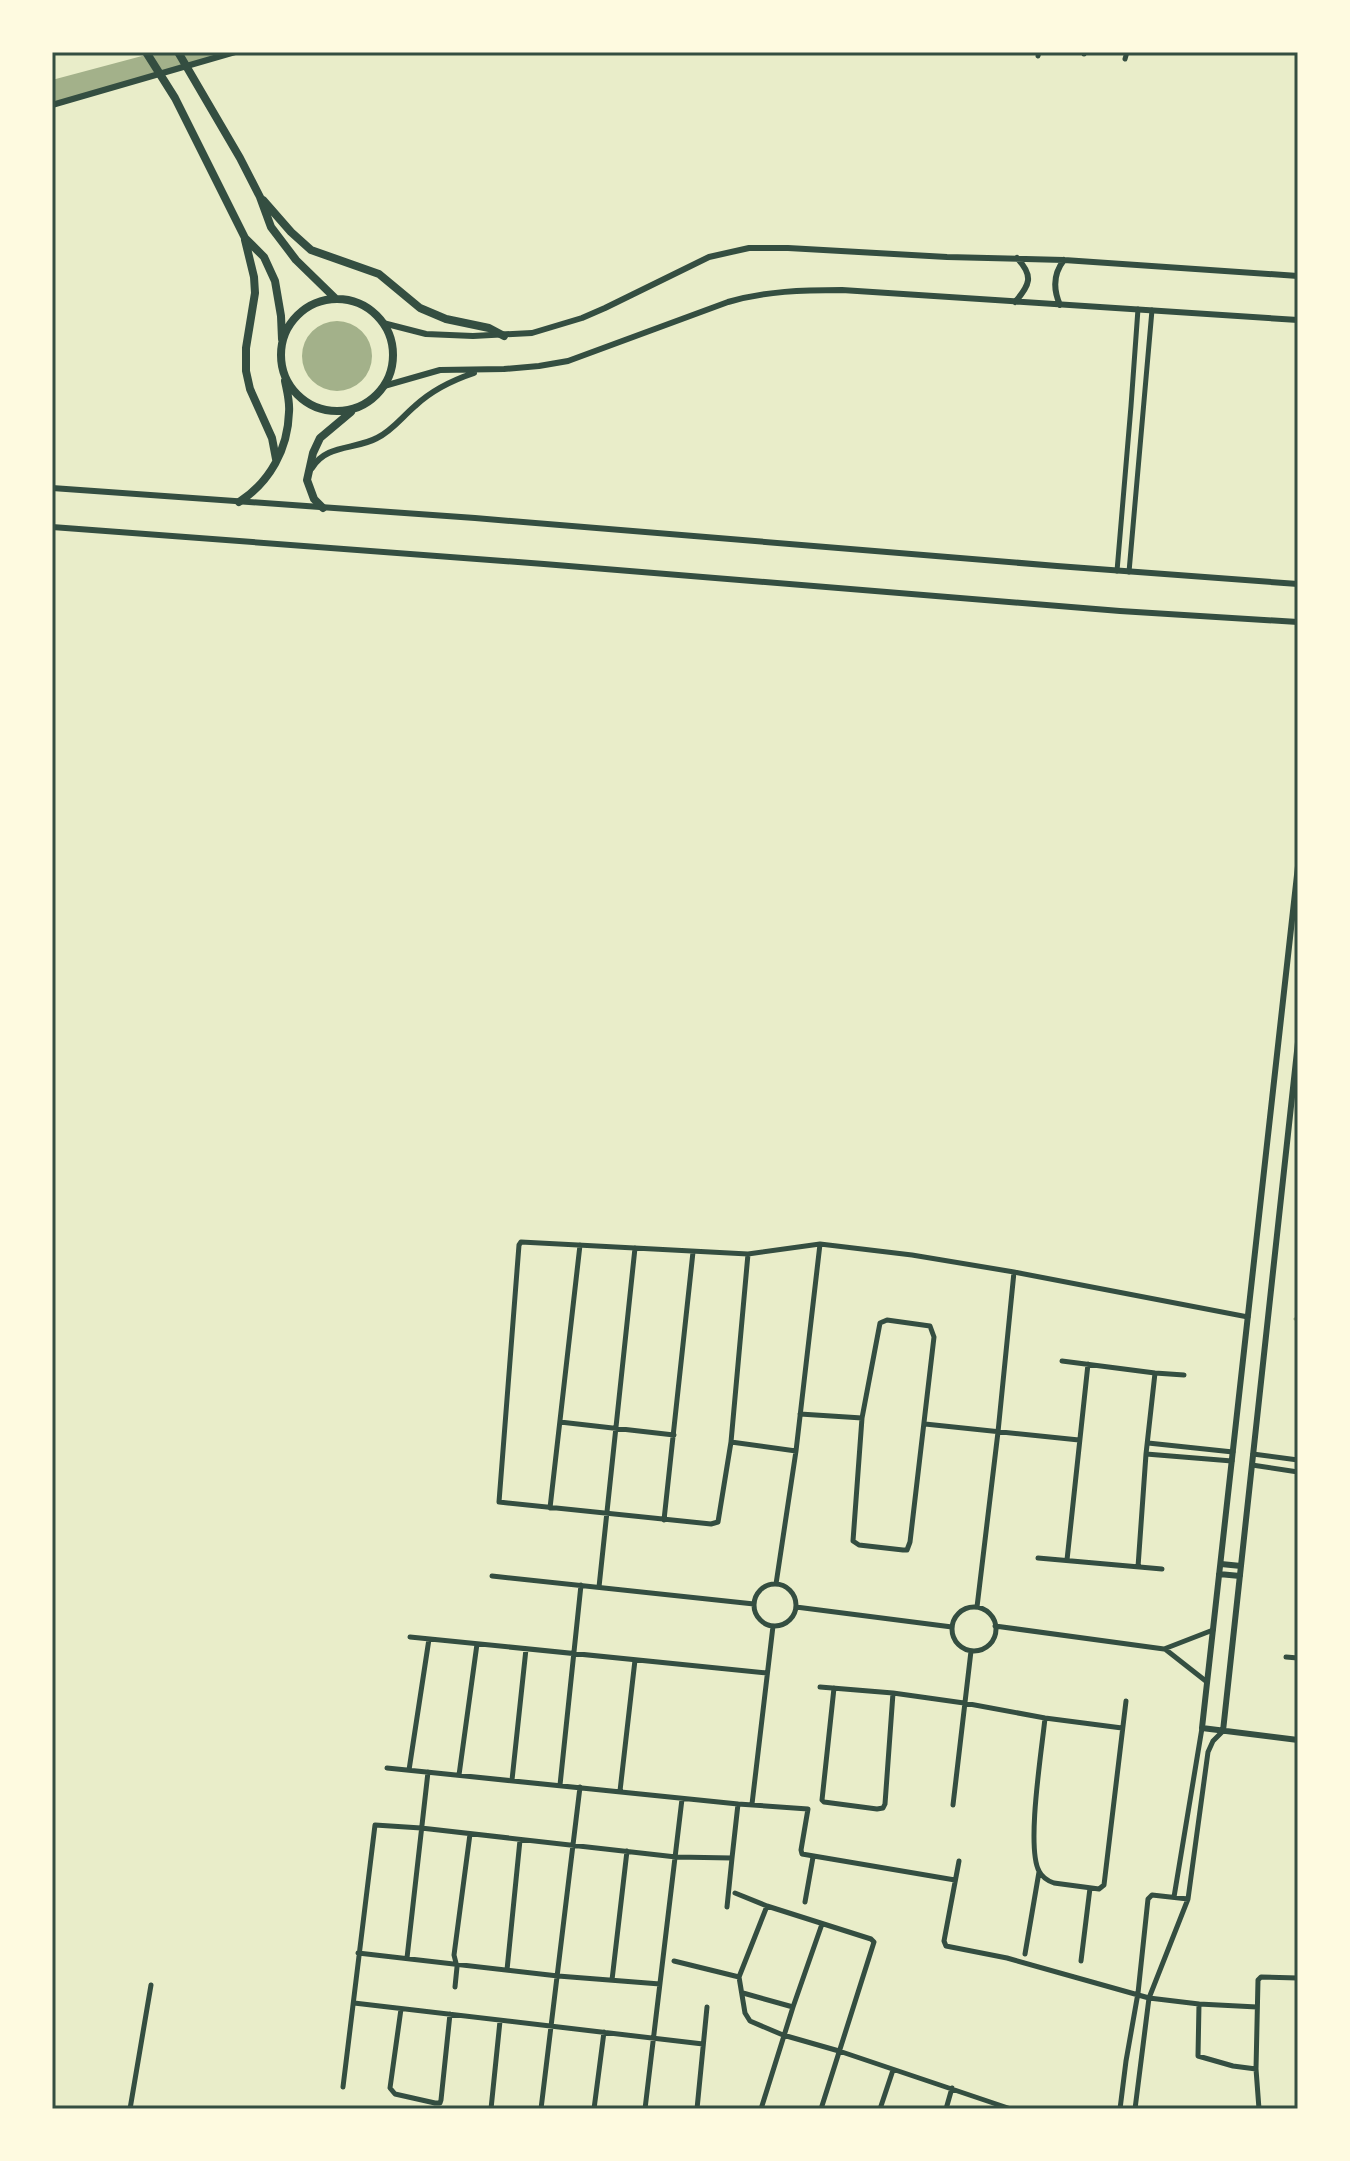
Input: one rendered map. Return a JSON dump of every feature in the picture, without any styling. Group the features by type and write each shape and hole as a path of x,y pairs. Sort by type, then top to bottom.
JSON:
{"highway":[{"path":"146,52 175,98 245,238 255,293 246,348 246,371 250,389 272,438 276,459"},
{"path":"178,52 260,197 271,227 296,260 336,299"},
{"path":"260,197 311,250 379,274 420,308 446,319 489,328 504,336"},
{"path":"239,502 261,485 271,472 286,439 290,410 281,361 281,316 275,281 264,257 245,238"},
{"path":"282,344 288,327 300,312 317,302 336,299 363,305 383,323 391,338 391,371 384,386 372,400 355,409 320,438 308,475 309,488 323,508"},
{"path":"284,376 294,393 321,410 337,412 355,409"}],"street":[{"path":"52,105 235,52"},
{"path":"383,323 426,334 504,336 532,333 582,318 709,257 749,248 1064,260 1298,276"},
{"path":"1015,302 1027,289 1029,281 1027,269 1017,258"},
{"path":"1060,305 1055,293 1055,281 1058,267 1064,260"},
{"path":"384,386 440,370 481,371 568,361 728,302 763,294 842,290 1298,320"},
{"path":"1117,571 1138,308"},
{"path":"1129,572 1152,309"},
{"path":"308,475 320,456 328,451 378,438 440,388 481,371"},
{"path":"52,488 475,518 1298,584"},
{"path":"52,527 1120,611 1298,622"},
{"path":"1174,1897 1202,1728 1298,866"},
{"path":"1135,2109 1149,1998 1188,1899 1208,1752 1223,1731 1298,1042"},
{"path":"1262,1188 1282,1188"},
{"path":"1261,1202 1281,1203"},
{"path":"748,1254 731,1442 718,1522 664,1520 499,1502 519,1245 525,1242 748,1254 820,1244 1014,1272 1248,1317"},
{"path":"776,1584 796,1451 820,1244"},
{"path":"550,1508 580,1245"},
{"path":"599,1587 635,1248"},
{"path":"664,1520 693,1252"},
{"path":"977,1607 1014,1272"},
{"path":"887,1320 930,1326 934,1337 907,1550 854,1544 862,1418 880,1323 887,1320"},
{"path":"1062,1361 1184,1375"},
{"path":"1067,1560 1088,1364"},
{"path":"1138,1567 1155,1373"},
{"path":"800,1414 862,1418"},
{"path":"560,1422 674,1435"},
{"path":"925,1424 1079,1440"},
{"path":"731,1442 796,1451"},
{"path":"1148,1443 1233,1452"},
{"path":"1146,1454 1232,1461"},
{"path":"1253,1454 1298,1460"},
{"path":"1252,1465 1298,1472"},
{"path":"1038,1558 1162,1569"},
{"path":"1221,1564 1241,1566"},
{"path":"1219,1574 1240,1576"},
{"path":"492,1576 754,1604"},
{"path":"776,1584 791,1592 796,1607 786,1623 773,1626 761,1621 754,1604 761,1590 776,1584"},
{"path":"560,1785 581,1585"},
{"path":"796,1607 952,1627"},
{"path":"977,1607 989,1613 995,1632 991,1642 982,1649 971,1651 956,1643 952,1627 960,1612 977,1607"},
{"path":"752,1804 773,1626"},
{"path":"995,1626 1164,1649 1213,1630"},
{"path":"410,1637 767,1673"},
{"path":"409,1770 429,1639"},
{"path":"459,1775 477,1644"},
{"path":"512,1780 526,1649"},
{"path":"1164,1649 1207,1682"},
{"path":"953,1805 971,1651"},
{"path":"1286,1657 1298,1658"},
{"path":"620,1791 635,1660"},
{"path":"820,1687 893,1693 1122,1728"},
{"path":"834,1688 822,1800 877,1809 885,1804 893,1693"},
{"path":"1039,1871 1054,1883 1099,1889 1104,1885 1126,1701"},
{"path":"1025,1954 1039,1871 1034,1824 1045,1718"},
{"path":"1202,1728 1298,1740"},
{"path":"387,1768 809,1809 801,1851 813,1857 955,1880"},
{"path":"407,1958 428,1772"},
{"path":"541,2109 580,1787"},
{"path":"645,2109 682,1799"},
{"path":"727,1907 738,1804"},
{"path":"343,2087 375,1825 676,1857 732,1858"},
{"path":"455,1987 454,1955 470,1834"},
{"path":"507,1970 520,1840"},
{"path":"612,1980 627,1851"},
{"path":"805,1902 813,1857"},
{"path":"959,1861 944,1941 946,1946 1007,1958 1149,1998 1257,2007"},
{"path":"1081,1961 1090,1888"},
{"path":"735,1893 871,1939 874,1944 821,2109"},
{"path":"1120,2109 1138,1993 1148,1899 1151,1895 1188,1899"},
{"path":"767,1906 739,1977 745,2013 750,2021 783,2035 1011,2109"},
{"path":"761,2109 822,1924"},
{"path":"358,1953 558,1976 660,1984"},
{"path":"674,1961 739,1977"},
{"path":"1259,2109 1256,2069 1259,1978 1298,1978"},
{"path":"130,2109 151,1985"},
{"path":"743,1993 793,2007"},
{"path":"354,2003 703,2044"},
{"path":"1199,2004 1198,2056 1256,2069"},
{"path":"697,2109 707,2007"},
{"path":"401,2009 390,2088 395,2094 435,2103 441,2100 450,2014"},
{"path":"491,2109 500,2021"},
{"path":"594,2109 604,2032"},
{"path":"880,2109 893,2070"},
{"path":"946,2109 952,2088"}],"shaded area":[{"path":"157,52 234,52 52,104 52,80"},
{"path":"337,321 356,327 366,337 372,356 366,375 356,385 337,391 318,385 308,375 302,356 308,337 318,327"}]}
